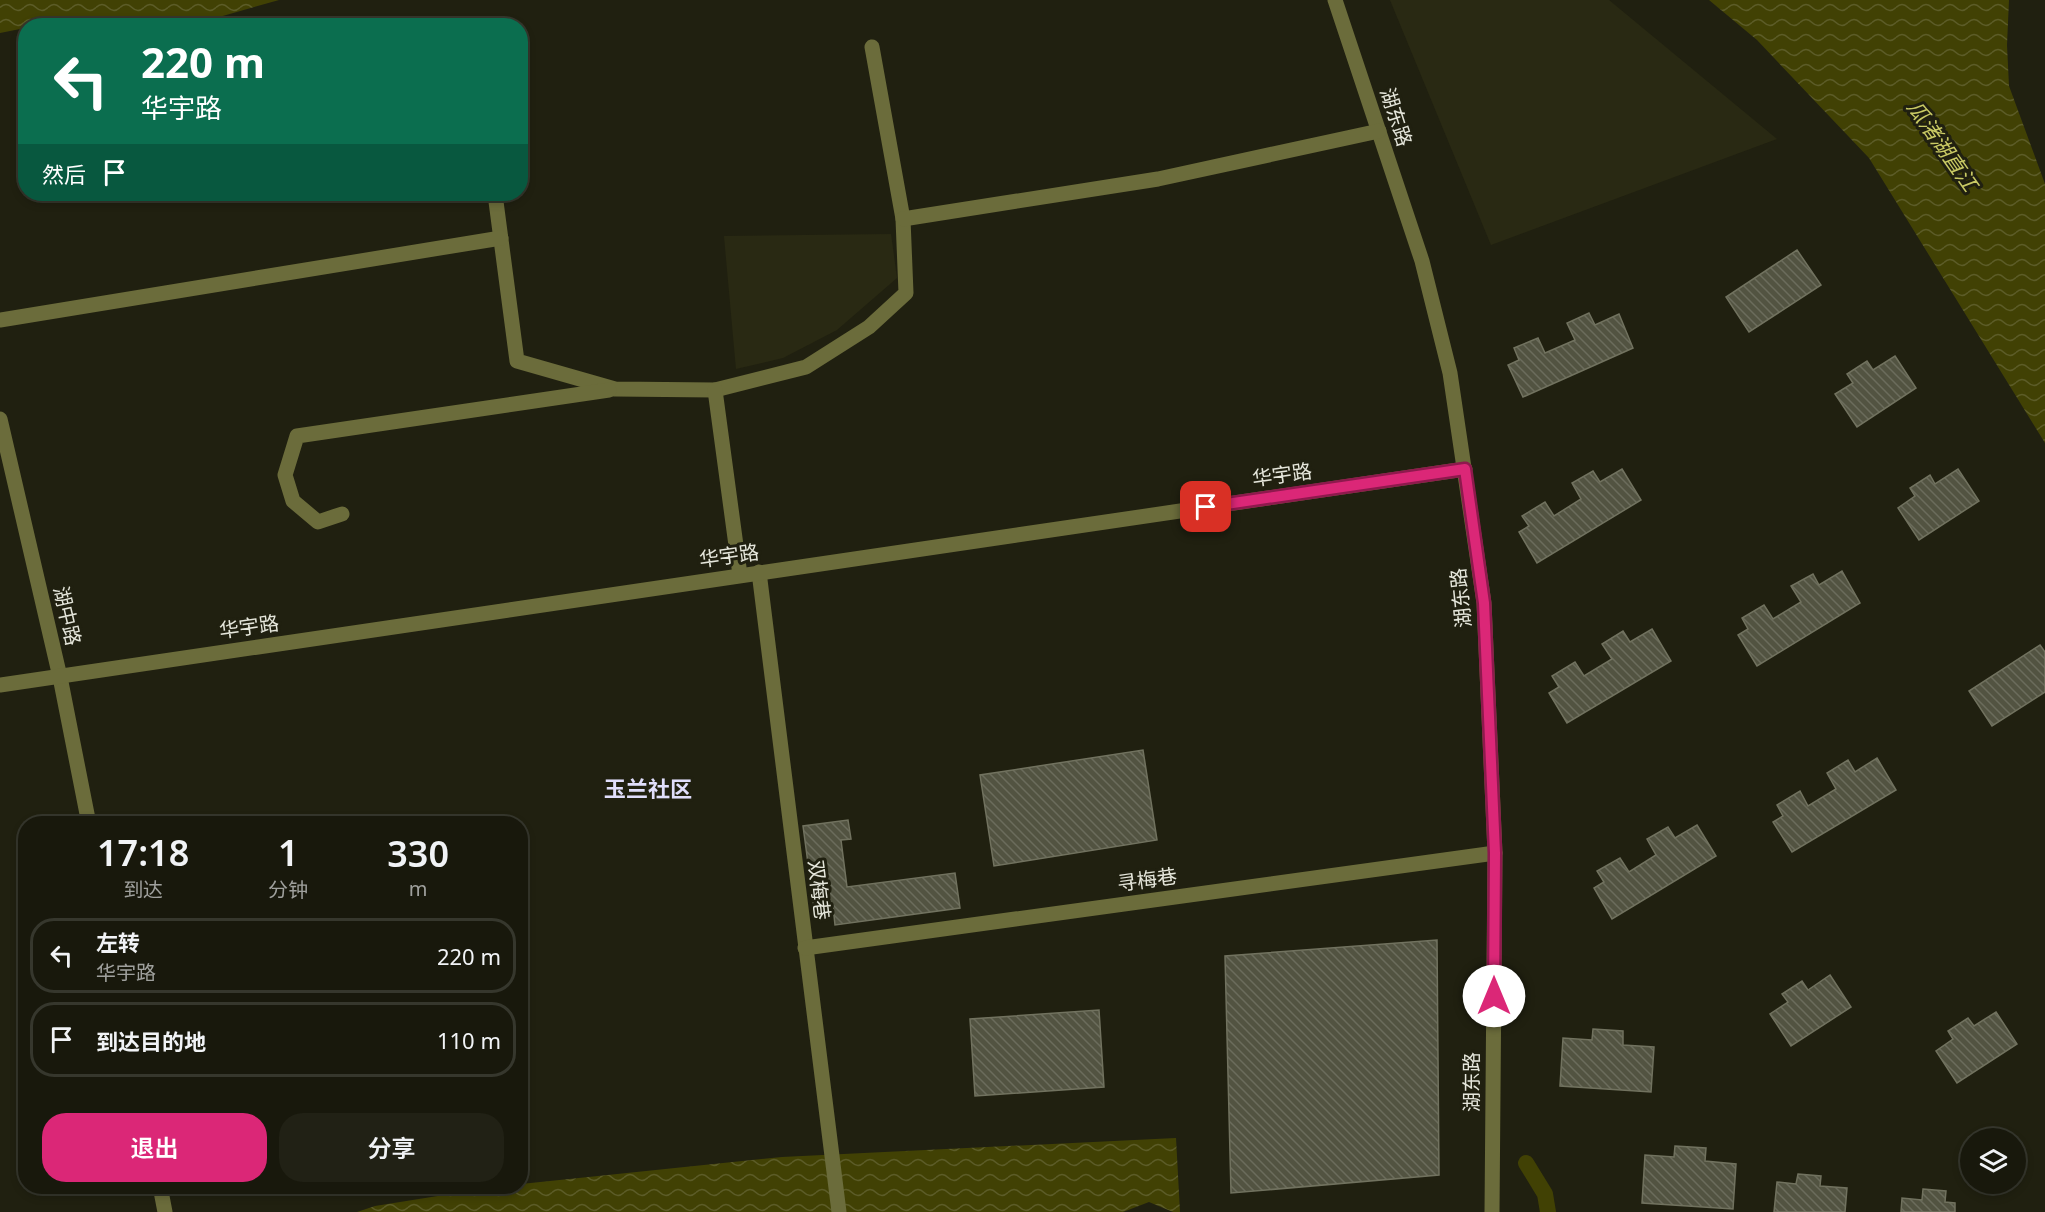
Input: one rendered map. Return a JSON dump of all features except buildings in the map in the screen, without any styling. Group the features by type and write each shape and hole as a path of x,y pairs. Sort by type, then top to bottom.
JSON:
{"street":[{"name":"湖东路","path":"1335,0 1422,261 1450,373 1484,603 1495,853 1492,1212"},
{"path":"342,514 318,522 292,501 285,475 297,436 615,389 715,390 806,367 869,327 884,314 906,293 903,219 872,47"},
{"path":"903,219 1158,179 1379,131"},
{"path":"496,201 518,361 615,389"},
{"path":"0,320 501,238"},
{"path":"715,390 740,575"},
{"name":"湖中路","path":"0,419 60,676 87,816"},
{"name":"华宇路","path":"0,685 1465,469"},
{"name":"双梅巷","path":"759,572 839,1212"},
{"name":"寻梅巷","path":"805,948 1495,853"},
{"path":"162,1194 165,1212"}],"shaded area":[{"path":"1390,0 1609,0 1777,139 1491,245"},
{"path":"891,234 897,278 837,330 783,358 736,369 724,236"}],"water":[{"path":"0,0 279,0 216,18 18,18 18,29 0,33"},
{"name":"瓜渚湖直江","path":"1709,0 2009,0 2007,45 2009,86 2045,184 2045,443 1869,158 1757,40"},
{"path":"1176,1138 1180,1212 1173,1212 1149,1202 1123,1212 357,1212 375,1206 450,1194 528,1194 528,1183 782,1157"}],"waterway":[{"path":"1526,1163 1545,1194 1548,1212"}],"district":[{"name":"玉兰社区","path":"648,789"}],"route":[{"path":"1206,507 1465,469 1484,603 1495,853 1494,996"}]}
